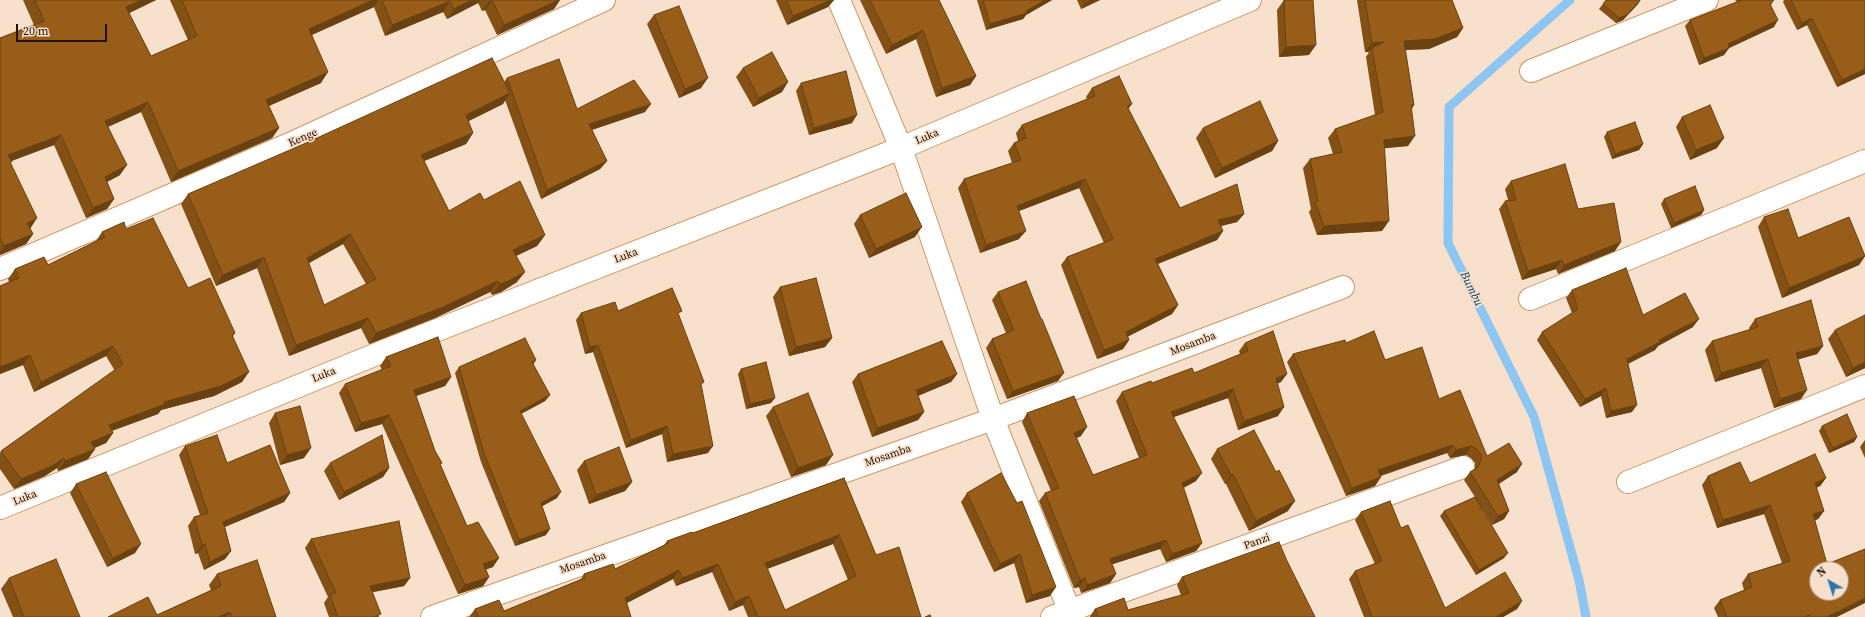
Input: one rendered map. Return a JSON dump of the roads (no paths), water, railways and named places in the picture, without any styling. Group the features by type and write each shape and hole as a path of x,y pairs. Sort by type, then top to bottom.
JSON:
{"street":[{"name":"Kenge","path":"0,269 294,142 604,0"},
{"path":"839,0 901,148 993,419 1064,615"},
{"name":"Luka","path":"0,508 384,351 901,148 1250,0"},
{"path":"1531,71 1706,0"},
{"path":"1530,299 1865,161"},
{"name":"Mosamba","path":"432,617 993,419 1342,287"},
{"path":"1628,482 1865,386"},
{"name":"Panzi","path":"1064,615 1463,467"}],"waterway":[{"name":"Bumbu","path":"1570,0 1449,107 1448,243 1534,417 1579,580 1586,617"}]}
